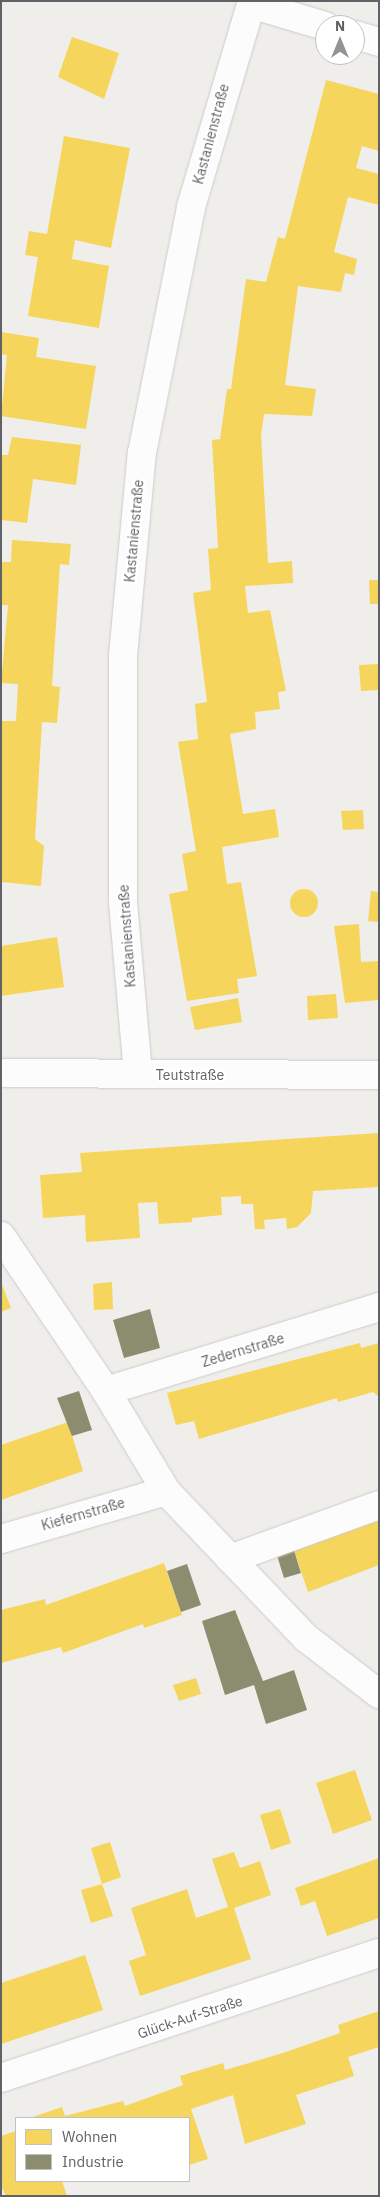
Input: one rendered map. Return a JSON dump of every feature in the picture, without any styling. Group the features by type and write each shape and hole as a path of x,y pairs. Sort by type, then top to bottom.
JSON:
{"street":[{"path":"252,2 315,23"},
{"name":"Kastanienstraße","path":"138,1074 123,901 123,656 142,453 191,207 252,2"},
{"path":"365,38 379,42"},
{"name":"Teutstraße","path":"1,1074 379,1075"},
{"path":"1,1236 106,1391 166,1492 306,1638 375,1685"},
{"name":"Zedernstraße","path":"106,1391 379,1307"},
{"name":"Kiefernstraße","path":"1,1539 166,1492"},
{"path":"230,1559 379,1504"},
{"name":"Glück-Auf-Straße","path":"1,2078 379,1952"}],"building: Wohnen":[{"path":"72,37 119,53 104,99 58,77"},
{"path":"326,80 379,94 379,151 362,146 356,168 379,174 379,205 348,197 334,252 357,259 354,275 345,273 341,292 298,286 285,385 316,389 312,416 264,414 261,435 268,563 292,561 293,583 245,586 248,613 270,610 286,691 278,692 280,709 255,712 256,729 230,734 243,814 275,809 279,837 222,847 227,884 241,882 257,976 237,979 239,993 187,1001 169,894 188,890 182,854 196,851 178,742 198,739 195,704 207,702 193,593 211,590 208,549 218,548 212,440 220,439 227,389 231,389 246,279 266,282 278,237 285,239"},
{"path":"64,136 130,148 111,248 75,240 72,259 109,266 99,328 28,316 38,257 25,255 29,231 47,234"},
{"path":"1,332 39,338 36,357 96,366 86,429 1,416 7,355 1,354"},
{"path":"12,437 81,445 76,485 33,479 27,523 1,520 1,455 8,455"},
{"path":"12,540 71,544 69,565 60,564 52,686 60,687 57,723 42,722 35,839 44,846 41,886 2,882 1,721 16,721 18,684 1,683 8,605 1,605 1,562 11,562"},
{"path":"369,580 379,580 379,604 370,604"},
{"path":"379,664 379,690 361,691 359,665"},
{"path":"363,810 364,829 343,830 341,811"},
{"path":"304,889 314,893 318,903 314,913 304,917 294,913 290,903 294,893"},
{"path":"371,891 379,892 379,922 368,921"},
{"path":"359,924 361,962 379,961 379,1000 345,1003 334,926"},
{"path":"57,937 64,987 1,996 1,946"},
{"path":"336,994 338,1018 308,1020 307,996"},
{"path":"238,998 242,1022 195,1030 190,1007"},
{"path":"379,1133 379,1187 313,1191 311,1213 297,1227 287,1229 286,1218 264,1220 265,1229 255,1229 253,1204 241,1204 241,1196 221,1197 222,1215 192,1218 192,1222 159,1224 157,1202 138,1203 140,1238 86,1242 85,1215 43,1218 40,1175 82,1172 80,1153"},
{"path":"1,1282 11,1308 1,1312"},
{"path":"112,1282 113,1309 94,1310 93,1284"},
{"path":"360,1343 361,1348 379,1343 379,1397 373,1392 338,1402 337,1398 199,1439 194,1421 176,1425 167,1393"},
{"path":"68,1422 83,1471 1,1500 1,1445"},
{"path":"379,1513 379,1565 308,1592 292,1544"},
{"path":"164,1563 182,1615 144,1628 143,1624 63,1653 61,1647 1,1663 1,1610 45,1599 46,1605"},
{"path":"196,1678 201,1694 179,1701 173,1685"},
{"path":"355,1770 372,1820 333,1834 316,1783"},
{"path":"280,1809 291,1843 271,1850 260,1815"},
{"path":"110,1842 121,1877 102,1884 91,1848"},
{"path":"234,1852 240,1868 260,1861 271,1895 234,1908 251,1959 140,1996 129,1961 146,1955 131,1908 187,1889 196,1918 228,1907 212,1859"},
{"path":"379,1858 379,1918 327,1936 315,1901 301,1906 295,1888"},
{"path":"102,1884 113,1916 91,1923 81,1890"},
{"path":"85,1955 103,2010 1,2044 1,1983"},
{"path":"379,2011 379,2047 348,2057 354,2076 296,2095 306,2124 245,2144 233,2095 191,2109 208,2159 190,2165 190,2117 33,2117 62,2107 65,2116 123,2101 125,2106 183,2085 180,2076 223,2063 225,2070 283,2053 340,2033 338,2025"},
{"path":"15,2131 15,2182 62,2182 67,2196 6,2196 1,2186 1,2136"}],"building: Industrie":[{"path":"150,1309 160,1348 124,1358 113,1320"},
{"path":"79,1391 92,1430 72,1436 57,1398"},
{"path":"292,1544 301,1573 284,1578 275,1549"},
{"path":"187,1564 201,1605 181,1612 167,1571"},
{"path":"235,1610 263,1681 294,1670 307,1710 266,1724 254,1685 225,1695 202,1621"}]}
